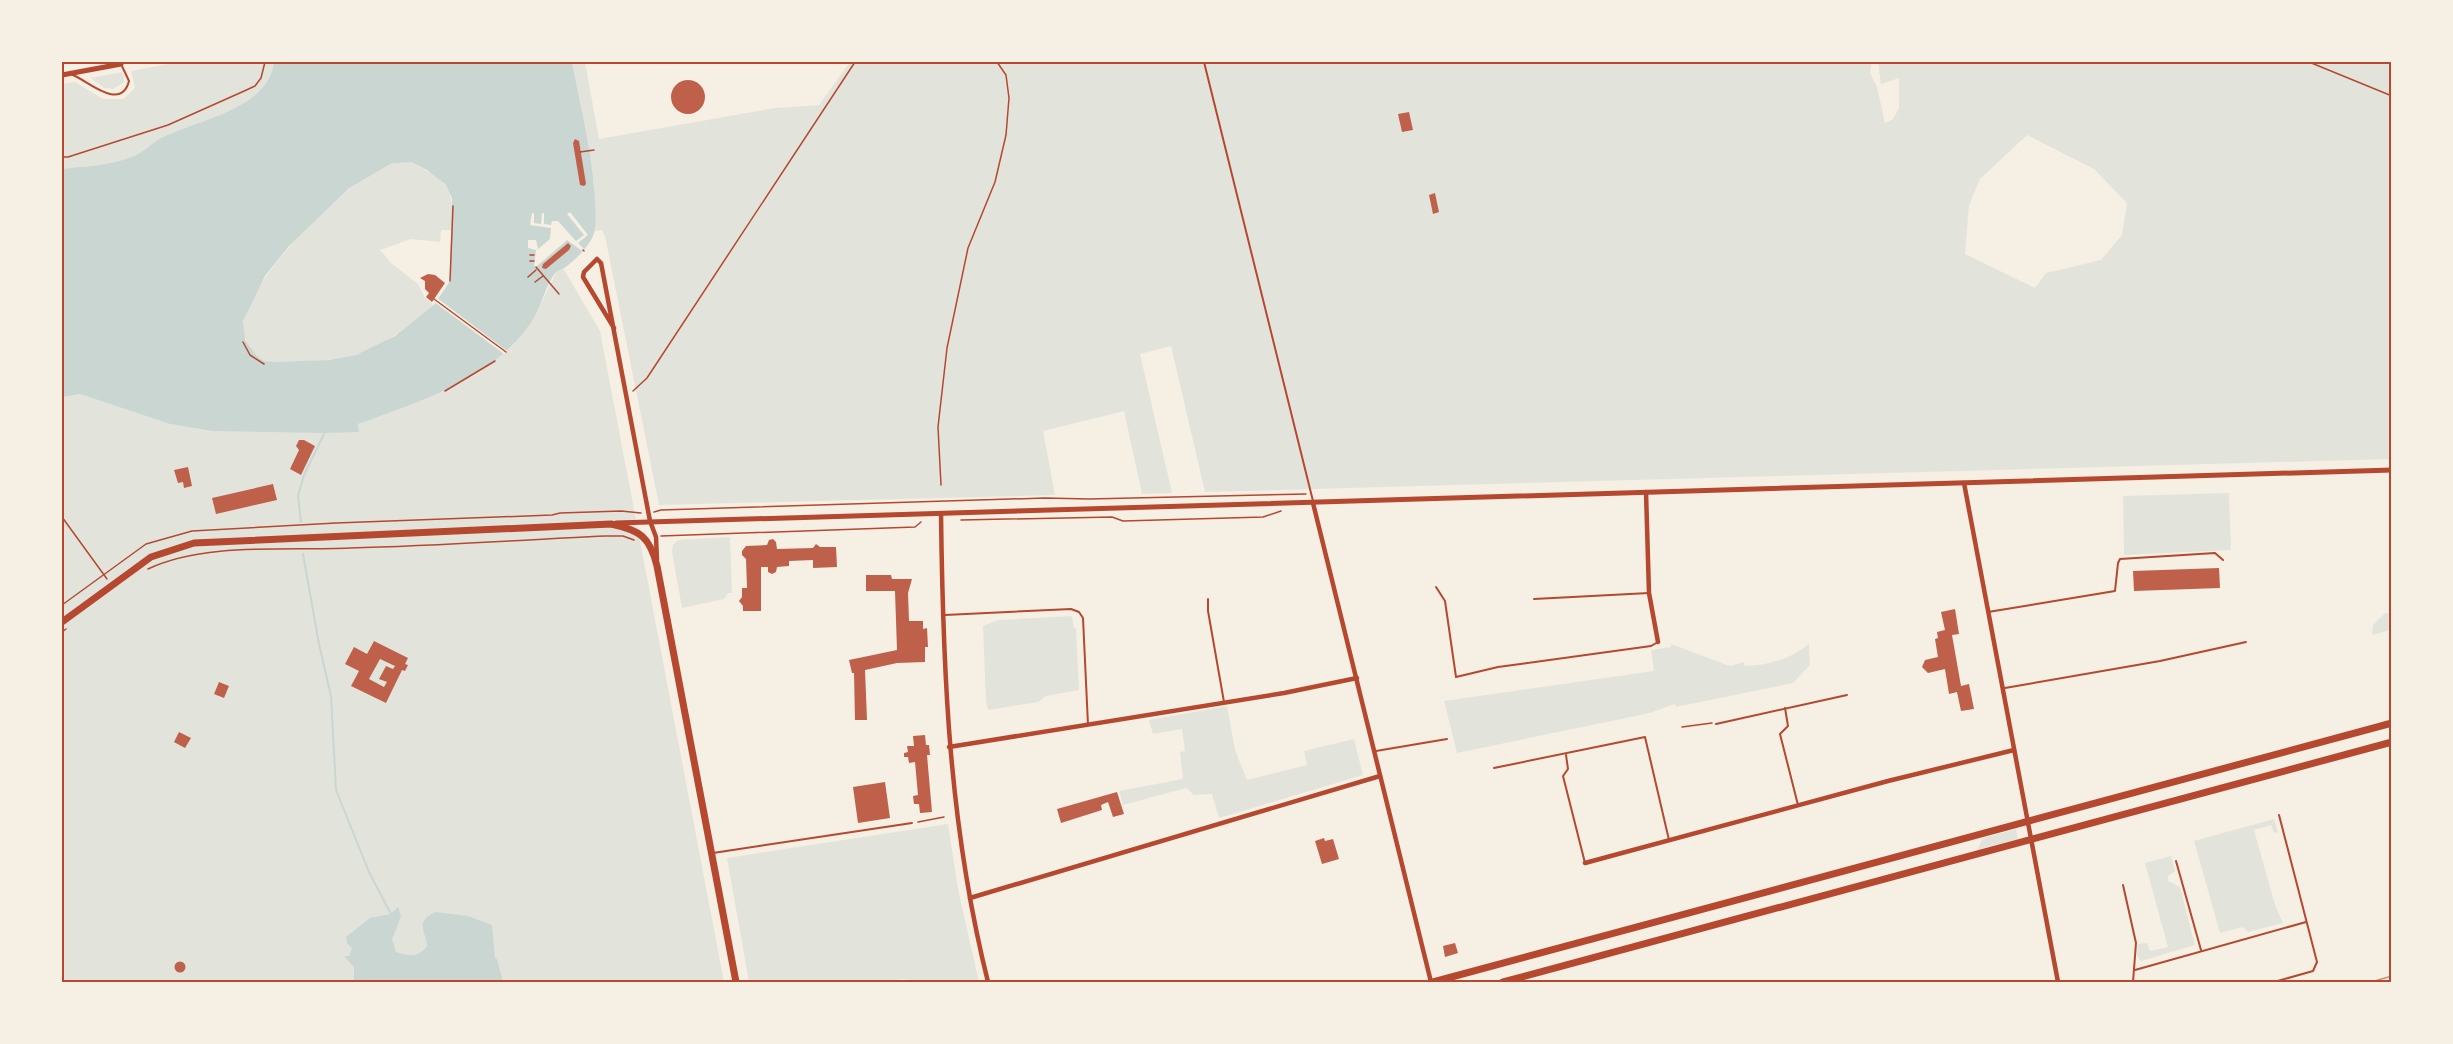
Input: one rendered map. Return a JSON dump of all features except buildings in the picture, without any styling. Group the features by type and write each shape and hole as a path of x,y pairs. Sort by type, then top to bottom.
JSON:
{"main road":[{"path":"62,622 138,565 163,551 194,543 611,524 629,528 641,535 653,550 657,566 736,982"},
{"path":"1432,982 2391,723"},
{"path":"1503,982 2391,742"}],"street":[{"path":"62,75 121,64"},
{"path":"614,328 583,277 597,259 601,263 614,328 650,521 656,537 657,566"},
{"path":"611,524 650,521 2391,470"},
{"path":"1964,483 2058,982"},
{"path":"1646,492 1649,593 1658,642"},
{"path":"1313,503 1432,982"},
{"path":"941,514 942,615 949,747 970,898 988,982"},
{"path":"949,747 1357,678"},
{"path":"1585,863 1888,781 2014,750"},
{"path":"970,898 1380,776"}],"lane":[{"path":"1204,62 1313,503"},
{"path":"69,74 101,92 115,94 124,90 129,81 121,64"},
{"path":"1987,612 2115,591 2120,559 2214,553 2223,560"},
{"path":"1436,587 1445,601 1456,677 1478,674 1490,668 1651,646 1658,642"},
{"path":"1533,599 1649,593"},
{"path":"1209,600 1208,611 1224,702"},
{"path":"942,615 1071,609 1079,612 1083,618 1088,725"},
{"path":"2002,688 2160,661 2247,642"},
{"path":"1716,724 1847,696"},
{"path":"1785,708 1788,726 1780,734 1798,805"},
{"path":"1494,768 1645,737 1669,840"},
{"path":"1374,751 1447,739"},
{"path":"1566,754 1568,769 1563,776 1585,863"},
{"path":"2274,982 2313,971 2317,966 2279,815"},
{"path":"711,853 912,823"},
{"path":"2176,861 2201,951"},
{"path":"2123,885 2136,943 2133,982"},
{"path":"2135,970 2306,922"}],"path":[{"path":"62,157 168,125 255,86 261,78 265,62"},
{"path":"626,392 635,390 647,378 855,62"},
{"path":"941,485 938,427 949,337 968,249 995,182 1006,135 1009,98 1006,75 997,62"},
{"path":"2309,62 2391,96"},
{"path":"580,152 594,150"},
{"path":"450,281 453,206"},
{"path":"528,277 537,268 559,294"},
{"path":"535,282 544,276"},
{"path":"434,299 506,352"},
{"path":"243,342 250,355 264,364"},
{"path":"258,361 263,359"},
{"path":"445,391 495,361"},
{"path":"653,513 661,510 732,507 1035,498 1089,499 1303,494"},
{"path":"954,520 1112,517 1123,521 1263,517 1282,510"},
{"path":"427,521 560,513 621,511 634,514"},
{"path":"62,517 111,585"},
{"path":"659,536 915,527 922,521 928,520"},
{"path":"145,571 165,561 201,553 397,547 605,536 623,536 634,541"},
{"path":"1682,727 1711,722 1716,724"},
{"path":"912,823 944,817"}],"shaded area":[{"path":"168,62 274,62 274,64 268,80 257,93 228,112 162,138 126,160 62,169 62,84 75,82 103,99 123,99 135,88 131,71 168,64"},
{"path":"274,62 572,62 594,189 596,210 594,234 574,260 556,272 532,321 497,359 454,386 358,424 359,432 212,431 170,424 80,394 62,397 62,169 108,164 134,156 161,138 211,119 245,102 259,92 269,78","holes":["411,162 427,170 445,184 452,198 450,281 434,305 395,336 356,355 329,360 277,362 264,361 257,356 245,340 243,321 265,276 289,246 349,188 392,163"]},
{"path":"572,62 585,62 599,139 775,108 819,105 850,62 1872,62 1870,73 1877,87 1885,123 1893,119 1899,108 1899,78 1881,84 1878,62 2391,62 2391,459 1205,492 1171,346 1140,354 1172,493 1142,494 1124,411 1043,431 1055,495 659,505 605,236 602,230 595,231 594,183","holes":["2027,135 2094,169 2127,203 2122,235 2101,260 2046,273 2035,288 1965,254 1969,205 1980,179"]},
{"path":"122,72 124,82 113,89 104,88 91,78"},
{"path":"410,162 433,175 446,187 452,204 452,230 441,230 440,242 411,239 380,250 391,263 418,284 425,298 434,305 398,333 358,354 295,363 259,359 244,337 246,311 255,293 285,252 320,214 352,186 390,164"},
{"path":"563,268 600,331 724,982 62,982 62,397 80,394 170,424 212,431 359,431 358,424 445,391 479,373 532,321 557,271"},
{"path":"2229,493 2231,550 2124,555 2123,496"},
{"path":"730,537 732,593 728,593 724,599 682,608 672,552 673,545 678,540"},
{"path":"2385,613 2391,613 2391,630 2372,635 2373,625"},
{"path":"1072,616 1074,628 1076,628 1079,690 1046,696 1038,702 988,710 983,626 998,620"},
{"path":"1671,644 1730,666 1744,662 1744,666 1778,661 1809,644 1810,665 1793,683 1676,707 1675,704 1650,713 1457,753 1444,701 1654,671 1651,650 1671,647"},
{"path":"1227,706 1235,750 1247,780 1307,765 1304,751 1354,739 1363,775 1219,818 1212,794 1194,795 1186,788 1123,805 1119,791 1183,779 1180,752 1185,751 1182,729 1153,734 1149,720"},
{"path":"2274,819 2278,832 2274,833 2271,825 2254,830 2275,905 2283,923 2248,932 2243,927 2220,933 2194,841"},
{"path":"948,824 958,889 979,982 906,982 905,979 887,982 749,982 727,858"},
{"path":"2016,829 2018,839 1977,850 1983,838"},
{"path":"2171,856 2175,871 2168,876 2168,881 2180,887 2195,945 2141,961 2137,956 2138,944 2147,943 2150,951 2168,947 2145,863"},
{"path":"398,907 401,917 392,939 396,952 405,955 418,954 427,946 423,923 435,912 468,916 492,925 495,958 503,982 354,982 354,967 344,956 349,956 352,948 347,943 346,937 370,918 391,914"}],"pier":[{"path":"570,212 588,235 578,243 584,249 582,251 567,240 536,267 534,266 536,250 528,248 528,240 536,240 538,249 550,239 551,228 530,225 532,213 534,213 534,223 541,224 542,213 544,213 544,224 551,225 552,221 558,221 576,241 584,235 567,214"},
{"path":"436,297 507,351 504,354 433,301"}],"waterway":[{"path":"301,522 298,496 304,475 325,432"},
{"path":"303,554 331,696 336,790 369,872 391,914"}],"tram line":[{"path":"2371,982 2392,976"}]}
